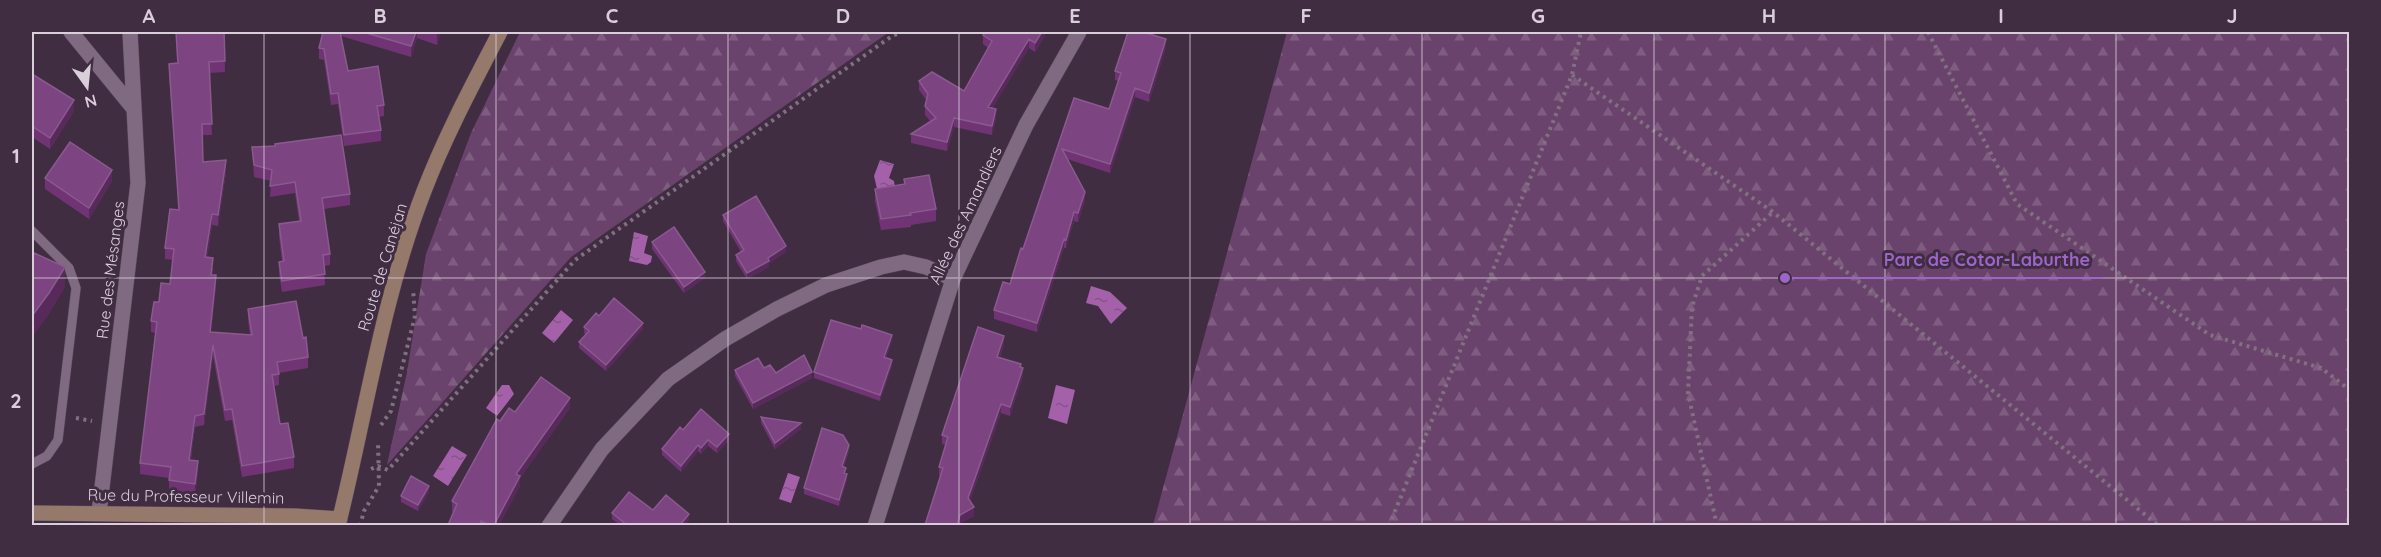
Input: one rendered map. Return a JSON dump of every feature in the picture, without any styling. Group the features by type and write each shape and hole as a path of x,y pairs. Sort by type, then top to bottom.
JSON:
{"street":[{"path":"71,32 134,109"},
{"name":"Rue des Mésanges","path":"99,513 138,183 130,32"},
{"name":"Route de Canéjan","path":"339,522 351,477 380,336 424,191 462,107 500,32"},
{"name":"Allée des Amandiers","path":"875,525 953,279 1026,125 1079,32"},
{"path":"549,525 602,449 668,379 725,339 777,309 826,285 881,267 904,262 926,267 953,279"},
{"name":"Rue du Professeur Villemin","path":"32,513 99,513 339,522"}],"lane":[{"path":"32,231 69,268 76,288 58,440 47,456 32,464"}],"path":[{"path":"351,477 378,466 388,470 575,260 882,42 902,32"},
{"path":"1389,525 1572,75 1581,32"},
{"path":"1928,32 2017,204 2210,334 2321,368 2349,390"},
{"path":"1572,75 1773,212 2159,525"},
{"path":"1717,525 1688,393 1692,307 1702,276 1773,212"},
{"path":"378,430 391,411 415,316 413,282"},
{"path":"61,416 110,423"},
{"path":"360,525 364,511 379,486 378,439"}],"green space":[{"path":"520,32 889,32 571,257 387,465 407,372 426,254 471,133"},
{"path":"1287,32 2349,32 2349,525 1153,525"}],"water":[{"path":"880,160 894,164 889,178 894,181 895,189 878,193 874,176"},
{"path":"634,232 648,236 644,253 652,256 651,262 647,265 629,261"},
{"path":"1091,286 1110,292 1127,308 1111,324 1098,306 1086,303"},
{"path":"561,310 573,320 554,343 542,333"},
{"path":"502,385 509,385 514,394 497,416 486,408"},
{"path":"1056,385 1075,390 1067,424 1048,418"},
{"path":"452,446 467,455 448,486 433,476"},
{"path":"788,473 800,477 791,503 779,499"}],"building":[{"path":"176,32 224,32 225,61 209,62 212,124 202,124 203,162 226,160 218,215 212,214 205,257 213,258 211,275 216,275 210,332 252,335 248,309 296,301 303,338 306,337 308,357 277,362 279,374 272,375 280,424 288,423 294,457 242,466 232,409 225,410 213,345 204,414 195,416 189,460 198,461 195,484 169,480 171,467 140,463 157,322 151,321 154,302 159,302 161,283 170,284 174,249 165,248 170,209 179,210 169,64 178,63"},
{"path":"323,32 340,32 348,71 378,66 384,105 377,106 381,130 344,135 338,93 331,94 324,49 319,48"},
{"path":"363,32 416,32 411,46"},
{"path":"985,32 1042,32 1035,43 1029,39 988,107 996,109 992,126 954,118 947,142 911,134 936,118 925,106 928,94 919,81 932,72 964,91 992,41 983,35"},
{"path":"1128,32 1143,32 1166,39 1149,93 1135,88 1110,164 1062,149 1085,192 1078,213 1074,212 1066,240 1064,239 1037,323 994,310 1003,282 1010,284 1074,98 1109,109 1121,73 1115,71"},
{"path":"32,74 74,100 50,138 32,126"},
{"path":"341,135 350,194 322,198 330,254 323,255 325,274 282,281 279,262 284,261 279,224 301,221 295,182 270,186 272,170 254,165 252,147 275,146 275,144"},
{"path":"70,142 112,170 89,208 45,178"},
{"path":"929,175 936,209 881,219 875,189 905,184 904,179"},
{"path":"756,196 786,246 768,258 769,261 747,273 736,255 744,250 723,215"},
{"path":"674,227 705,272 684,287 652,242"},
{"path":"34,253 65,267 32,316 32,258"},
{"path":"614,298 643,323 606,365 579,342 589,331 584,327 596,313 599,316"},
{"path":"831,320 861,329 862,325 892,335 884,357 892,360 880,395 814,372"},
{"path":"978,327 1004,336 997,357 1021,364 1020,367 1023,368 1010,407 1001,404 968,498 974,507 960,515 957,525 925,525 943,468 939,467 948,437 942,435"},
{"path":"804,355 812,372 753,403 735,370 758,358 764,368 770,365 776,373"},
{"path":"541,377 570,398 516,474 520,476 494,525 481,521 480,525 448,525 457,504 452,501 497,419 500,421 509,408 515,412"},
{"path":"701,409 729,434 717,447 708,440 701,448 698,445 681,466 662,449 680,427 683,430"},
{"path":"761,417 801,423 775,443"},
{"path":"822,428 843,435 849,445 842,466 846,468 844,473 847,474 839,500 804,488"},
{"path":"411,476 429,486 418,505 401,496"},
{"path":"629,492 653,510 666,495 689,514 680,525 627,525 612,513"}],"place":[{"name":"Parc de Cotor-Laburthe","path":"1785,278"}]}
